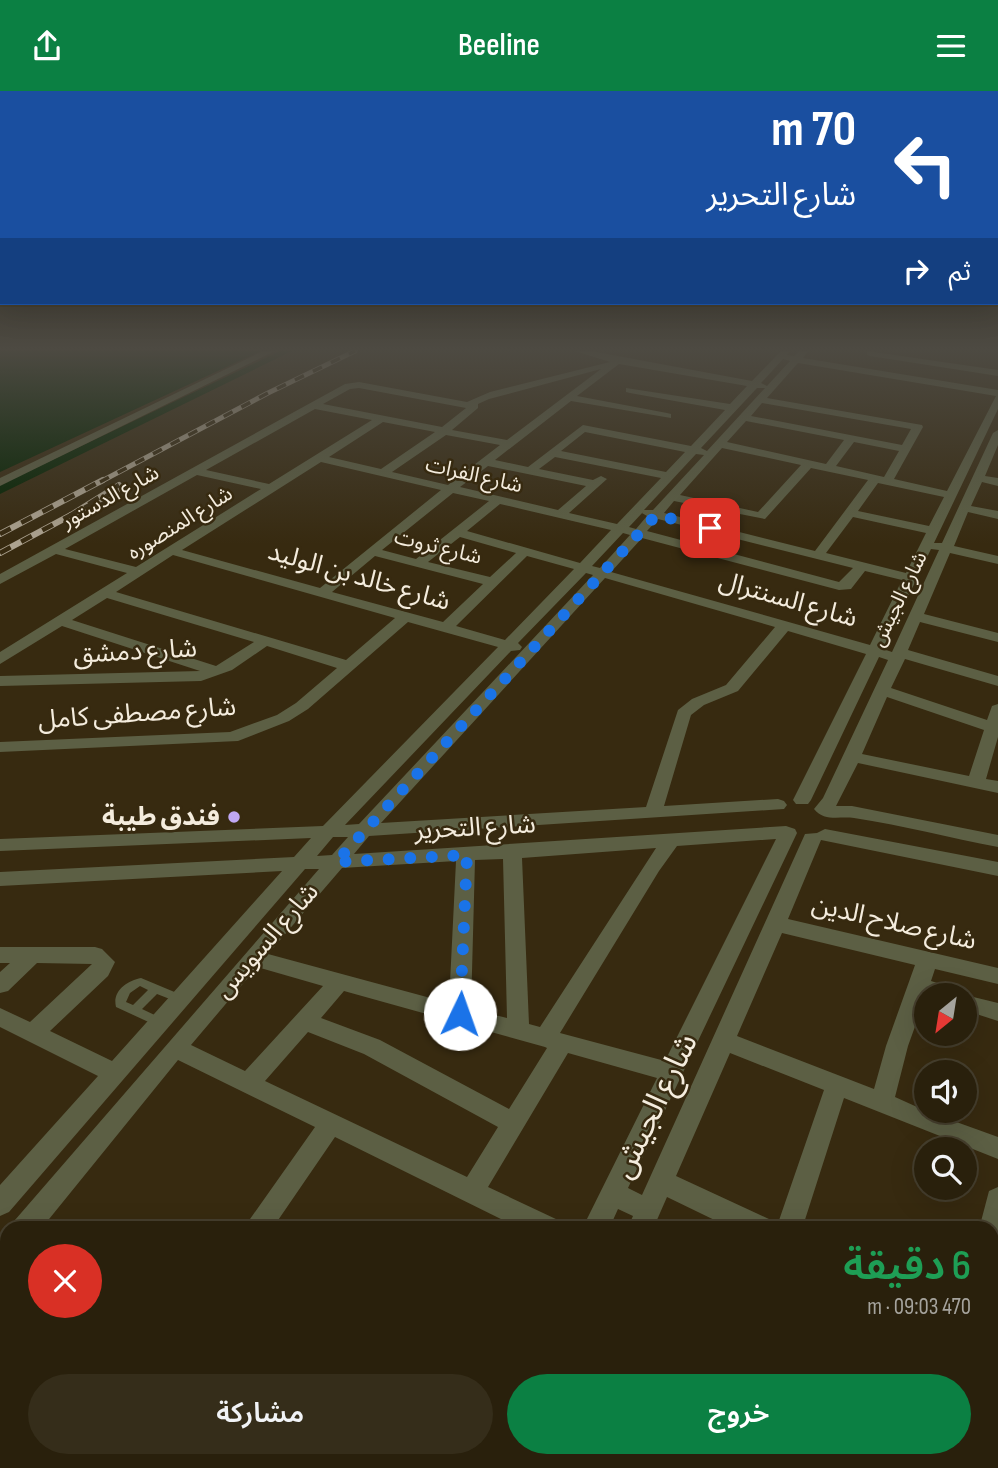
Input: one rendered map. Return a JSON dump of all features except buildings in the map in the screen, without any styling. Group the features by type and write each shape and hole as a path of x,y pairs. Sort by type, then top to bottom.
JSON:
{"street":[{"path":"0,482 138,415"},
{"name":"شارع الدستور","path":"0,580 294,415"},
{"path":"363,415 509,444"},
{"path":"383,473 464,415"},
{"path":"322,593 546,415"},
{"path":"631,415 708,449 810,462 882,479 951,491 998,482"},
{"path":"530,471 581,429 655,428 668,415"},
{"name":"شارع السويس","path":"31,1221 174,1048 364,830 656,515 736,415"},
{"name":"شارع السويس","path":"4,1192 115,1073 328,831 669,476 708,449 736,415"},
{"path":"748,415 907,449"},
{"path":"818,555 850,513 907,449 918,427 869,415"},
{"name":"شارع الجيش","path":"802,800 989,415"},
{"name":"شارع المنصوره","path":"0,659 381,419"},
{"name":"شارع الجيش","path":"644,1220 776,924 819,837 832,827 825,810 883,690 998,433"},
{"path":"830,467 851,438"},
{"path":"553,453 669,476"},
{"name":"شارع الفرات","path":"320,458 620,528 839,586 848,585 862,566"},
{"path":"485,462 595,484"},
{"path":"672,497 761,516 810,462"},
{"path":"561,515 617,465"},
{"path":"195,471 271,488"},
{"path":"419,563 498,500"},
{"path":"965,508 998,515"},
{"path":"637,510 909,578"},
{"path":"850,513 932,530"},
{"name":"شارع السنترال","path":"458,532 874,651 998,681"},
{"path":"926,544 998,560"},
{"path":"54,550 138,572"},
{"path":"446,627 526,550"},
{"name":"شارع خالد بن الوليد","path":"172,551 532,651"},
{"name":"شارع ثروت","path":"373,552 492,582"},
{"path":"105,593 348,666"},
{"name":"شارع مصطفى كامل","path":"0,747 232,737 283,718 302,706 406,616"},
{"path":"916,616 998,638"},
{"path":"60,621 216,672"},
{"path":"653,812 684,713 698,702 732,688 785,625"},
{"name":"شارع دمشق","path":"0,681 186,678 216,672 264,642"},
{"path":"883,690 993,739"},
{"path":"976,782 993,739 998,709"},
{"path":"852,757 998,787"},
{"path":"998,841 852,812 825,810 802,800 789,801 778,805 774,810 775,821 787,833 998,869"},
{"name":"شارع التحرير","path":"0,845 364,830 778,805"},
{"name":"شارع الجيش","path":"599,1221 787,833"},
{"name":"شارع التحرير","path":"4,881 467,855 787,833"},
{"path":"472,1191 513,1123 554,1040 652,866 670,842"},
{"path":"512,852 518,1030"},
{"path":"460,1014 467,855"},
{"name":"شارع صلاح الدين","path":"776,924 998,976"},
{"path":"0,955 95,955 101,957 104,962 100,970 33,1033"},
{"path":"0,985 32,955"},
{"path":"252,958 671,1072"},
{"path":"920,983 928,959"},
{"path":"248,1083 339,982"},
{"path":"180,999 207,1011"},
{"path":"882,1102 897,1046 914,999"},
{"path":"977,1005 998,1012"},
{"path":"0,1017 115,1073"},
{"path":"303,1020 372,1047 513,1123"},
{"path":"724,1041 998,1148"},
{"path":"174,1048 533,1221"},
{"path":"792,1221 837,1085"},
{"path":"262,1221 331,1124"},
{"path":"662,1182 745,1221"},
{"path":"612,1193 644,1220"},
{"path":"994,1221 998,1199"}],"lane":[{"path":"159,1022 120,1004 120,997 136,983 156,988 180,999"},
{"path":"134,1011 156,988"}],"shaded area":[{"path":"0,415 122,415 0,472"}],"waterway":[{"path":"0,490 155,415"}],"railway":[{"path":"100,482 226,415"},
{"path":"0,534 103,480"},
{"path":"71,515 119,485"},
{"path":"71,515 123,487"},
{"path":"0,553 71,515"}],"place":[{"name":"فندق طيبة","path":"234,817"}],"route":[{"path":"460,1014 467,855 336,862 656,515 710,528"}]}
